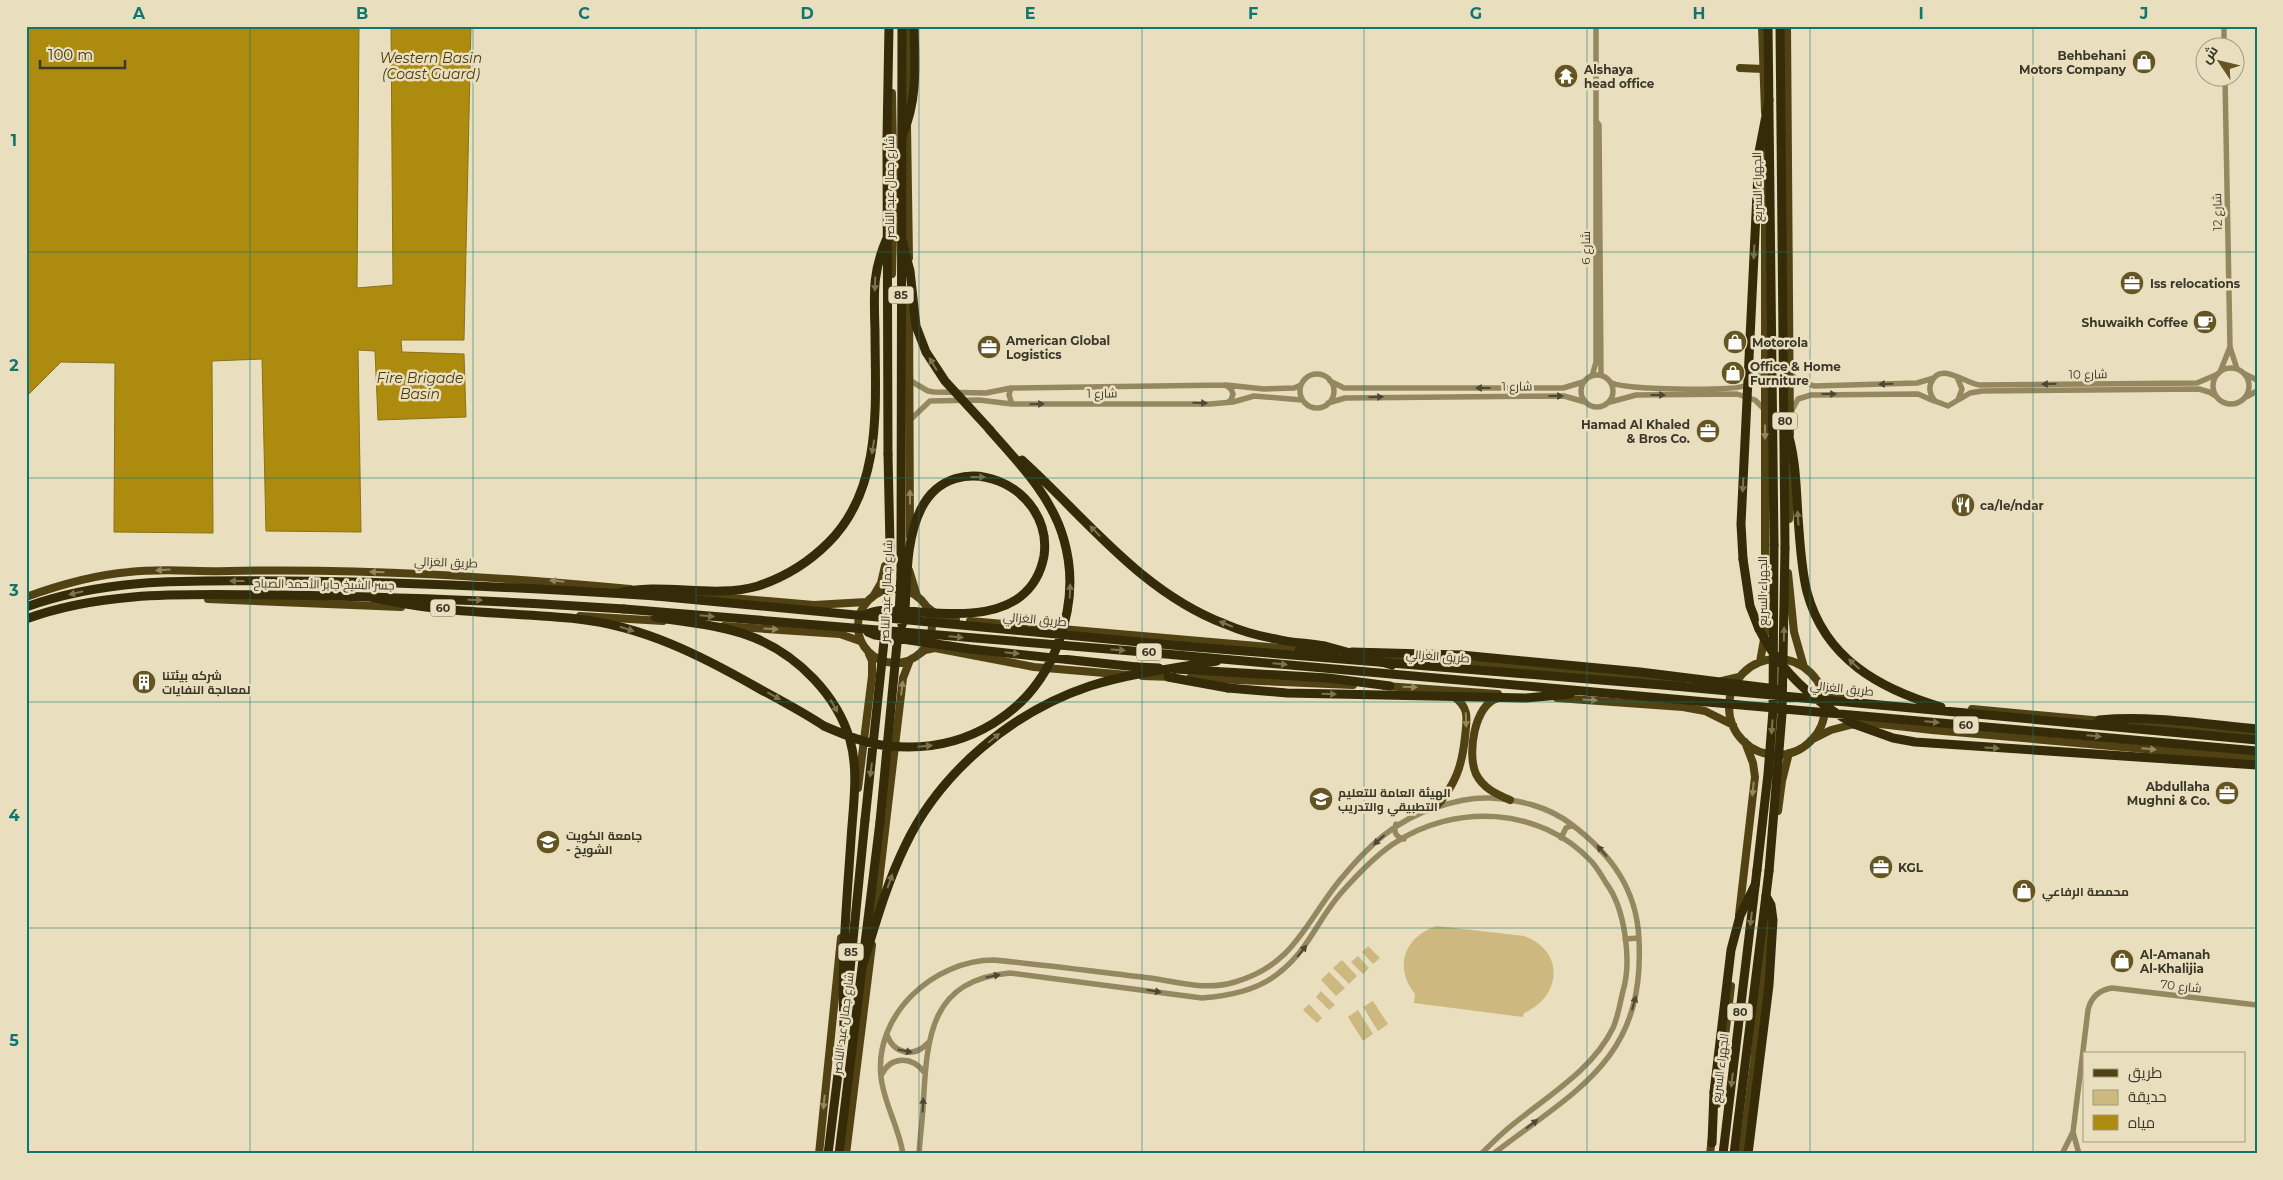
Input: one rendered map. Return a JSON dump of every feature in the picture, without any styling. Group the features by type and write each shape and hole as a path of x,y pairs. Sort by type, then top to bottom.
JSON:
{"highway":[{"name":"شارع جمال عبد الناصر","path":"828,1154 877,724 888,584 890,547 887,238 890,26"},
{"name":"شارع جمال عبد الناصر","path":"839,1154 880,822 898,630 902,453 902,26"},
{"path":"902,136 909,121 915,79 914,26"},
{"name":"الجهراء السريع","path":"1723,1154 1768,782 1775,678 1768,26"},
{"name":"الجهراء السريع","path":"1734,1154 1766,896 1777,785 1783,691 1785,424 1780,26"},
{"path":"1769,100 1759,152 1741,524 1745,582 1750,606 1758,629 1773,654 1800,686 1835,713 1863,727 1893,738 1938,744 2257,765"},
{"path":"371,597 393,602 460,611 580,620 615,626 692,652 824,726 850,737 888,746 907,747 958,740 984,730 1011,712 1040,680 1058,645 1066,621 1070,595 1070,567 1064,539 1042,492 1026,471 945,382 926,352 916,326 910,271 901,237"},
{"path":"618,593 639,589 720,591 757,586 782,576 806,562 842,527 861,490 872,454 876,421 874,283 879,257 887,238"},
{"path":"1785,424 1795,459 1799,536 1807,591 1812,608 1828,636 1864,674 1886,687 1908,697 1961,712"},
{"path":"988,428 1070,506 1122,559 1146,580 1185,605 1223,624 1243,631 1276,639 1324,646 1392,665"},
{"path":"865,616 873,610 894,610 902,611 909,611 920,611 958,612 984,611 998,608 1020,597 1037,577 1043,562 1045,545 1039,518 1022,495 1007,484 977,476 946,484 926,500 913,531 905,610 904,616 898,630"},
{"name":"جسر الشيخ جابر الأحمد الصباح","path":"26,607 76,592 144,582 382,582 618,593"},
{"name":"طريق الغزالي","path":"618,593 1392,665 1810,698 2257,740"},
{"name":"جسر الشيخ جابر الأحمد الصباح","path":"26,619 81,603 146,595 371,597 512,602 624,609"},
{"path":"624,609 634,614 730,630 767,643 794,662 816,682 830,698 843,722 850,741 855,781 842,985 844,1024"},
{"name":"طريق الغزالي","path":"624,609 1228,659 2257,751"},
{"path":"861,628 875,636 970,649 1137,667 1328,678 1390,686"},
{"path":"1299,650 1461,655 1640,672 1789,690 1810,698"},
{"path":"864,961 891,878 906,844 926,810 961,767 1001,732 1029,714 1089,686 1118,678 1228,659"},
{"path":"1168,677 1228,688 1287,693 1526,698 1580,691"},
{"path":"2099,720 2123,718 2161,719 2257,729"},
{"path":"1712,1143 1714,1092 1732,944 1740,916 1755,885"},
{"path":"1748,1154 1770,968 1773,915 1766,896"}],"main road":[{"name":"شارع جمال عبد الناصر","path":"874,595 885,572 886,558 886,483 894,200 890,26"},
{"path":"908,26 907,132 910,420 908,565 917,596"},
{"name":"الجهراء السريع","path":"1760,662 1765,634 1765,120 1762,26"},
{"path":"1787,26 1790,373 1789,592 1794,632 1804,667"},
{"path":"1740,68 1763,69"},
{"name":"طريق الغزالي","path":"26,597 69,583 129,572 296,569 509,577 814,606 866,602"},
{"path":"819,1154 843,902 872,676 872,661 860,641 858,620 866,602 874,595 885,590 907,591 917,596 926,606 931,618 932,632 927,645 918,656"},
{"name":"60","path":"26,624 72,609 128,601 209,599 535,612 840,634 860,641"},
{"name":"طريق الغزالي","path":"926,606 935,614 947,620 1704,683 1740,677"},
{"path":"869,654 884,662 893,664 910,660 925,650 934,648 1034,667 1168,677 1435,688 1683,707 1705,711 1733,726"},
{"path":"846,1154 903,678 910,660"},
{"path":"1811,740 1819,728 1824,715 1824,700 1814,676 1804,667 1787,660 1769,660 1760,662 1740,677 1731,696 1729,710 1733,726 1745,742 1762,752 1789,753 1831,730 1862,722 2257,759"},
{"name":"طريق الغزالي","path":"1820,687 1850,699 2257,735"},
{"path":"1435,688 1452,695 1462,702 1468,716 1463,760 1456,779 1436,807"},
{"path":"1510,800 1494,793 1482,783 1476,773 1473,760 1477,719 1483,707 1494,699 1511,695"},
{"name":"الجهراء السريع","path":"1710,1154 1755,777 1753,763 1745,742"},
{"path":"1742,1154 1754,1062 1780,798 1789,753"}],"street":[{"name":"شارع 6","path":"1592,376 1596,362 1594,126 1596,121 1596,26"},
{"name":"شارع 12","path":"2225,88 2230,347 2240,371"},
{"name":"شارع 6","path":"1596,121 1599,125 1601,375"},
{"name":"شارع 12","path":"2219,373 2230,347"},
{"path":"1765,369 1753,381 1735,388 1630,388 1612,383 1601,375 1592,376 1583,382 1581,393 1589,406 1600,407 1610,402 1636,395 1737,394 1755,400 1765,410"},
{"path":"2257,380 2240,371 2225,369 2219,373 2213,388 2217,397 2228,404 2238,402 2257,391"},
{"path":"2240,371 2248,382 2247,394 2244,398"},
{"path":"1790,373 1796,379 1814,386 1917,383 1946,373 1957,377 1962,389 1958,400 1948,406 1918,394 1811,395 1798,399 1790,414"},
{"name":"شارع 10","path":"1958,400 1970,393 1982,391 2198,383 2219,373"},
{"path":"1317,374 1327,377 1330,381 1334,393 1328,403 1320,408 1313,408 1302,400 1301,385 1307,377 1317,374"},
{"name":"شارع 10","path":"1957,377 1979,385 2199,389 2217,397"},
{"path":"1934,378 1930,390 1935,402"},
{"name":"شارع 1","path":"909,380 928,391 979,393 1011,388 1226,385 1264,389 1294,388 1301,385"},
{"name":"شارع 1","path":"1330,381 1344,388 1563,388 1583,382"},
{"path":"1610,402 1613,396 1612,383"},
{"path":"1226,385 1233,394 1231,400 1226,403"},
{"path":"1011,388 1009,395 1012,404"},
{"path":"910,420 930,401 926,398 928,391"},
{"name":"شارع 1","path":"930,401 979,400 1012,404 1226,403 1254,396 1302,400"},
{"name":"شارع 1","path":"1328,403 1345,398 1554,396 1569,396 1585,402"},
{"path":"903,1154 899,1133 882,1087 882,1052 887,1035 900,1009 907,999 925,983 957,966 978,960 994,960 1168,980 1205,988 1235,982 1262,971 1286,954 1304,934 1340,881 1365,852 1396,824 1436,807 1458,800 1480,797 1510,800 1545,809 1572,825 1602,849 1624,879 1632,900 1639,938 1640,969 1635,1002 1622,1035 1605,1064 1585,1084 1493,1154"},
{"path":"919,1154 924,1072 928,1043 937,1018 952,998 970,983 999,974 1019,974 1202,998 1225,996 1249,990 1278,974 1293,961 1311,940 1340,895 1370,863 1393,844 1428,827 1461,816 1494,815 1532,824 1561,838 1591,862 1609,886 1618,906 1625,939 1626,983 1613,1028 1587,1066 1504,1132 1481,1154"},
{"path":"1396,824 1395,832 1397,836 1404,838"},
{"path":"1561,838 1566,828 1572,825"},
{"path":"1365,852 1371,859 1370,863"},
{"path":"1625,939 1639,938"},
{"name":"شارع 70","path":"2062,1154 2073,1132 2088,1010 2094,996 2099,992 2112,988 2257,1005"},
{"path":"887,1035 893,1046 905,1052 918,1051 928,1043"},
{"path":"881,1076 888,1066 898,1060 916,1063 924,1072"},
{"name":"شارع 70","path":"2073,1132 2079,1154"}],"green space":[{"path":"1437,926 1524,936 1537,943 1547,952 1552,962 1554,974 1552,985 1546,996 1537,1005 1524,1013 1523,1017 1414,1003 1415,994 1408,984 1405,973 1404,963 1406,954 1410,945 1417,937"},
{"path":"1368,946 1380,958 1373,964 1362,952"},
{"path":"1358,956 1369,968 1363,974 1351,962"},
{"path":"1342,960 1357,976 1349,984 1333,968"},
{"path":"1329,972 1345,988 1336,996 1321,980"},
{"path":"1321,991 1335,1005 1329,1010 1316,997"},
{"path":"1373,1001 1388,1024 1378,1031 1363,1007"},
{"path":"1309,1004 1322,1018 1317,1023 1303,1010"},
{"path":"1358,1010 1373,1034 1363,1041 1348,1017"}],"water":[{"path":"26,26 359,26 357,288 393,285 391,26 471,26 464,340 401,340 402,352 464,354 466,417 378,420 375,351 358,350 361,532 266,531 262,359 212,361 213,533 114,532 115,363 61,362 26,397"}],"place":[{"name":"Behbehani Motors Company","path":"2144,62"},
{"name":"Alshaya head office","path":"1566,76"},
{"name":"Iss relocations","path":"2132,283"},
{"name":"Shuwaikh Coffee","path":"2205,322"},
{"name":"Motorola","path":"1735,342"},
{"name":"American Global Logistics","path":"989,347"},
{"name":"Office & Home Furniture","path":"1733,373"},
{"name":"Hamad Al Khaled & Bros Co.","path":"1708,431"},
{"name":"ca/le/ndar","path":"1963,505"},
{"name":"شركه بيئتنا لمعالجة النفايات","path":"144,682"},
{"name":"Abdullaha Mughni & Co.","path":"2227,793"},
{"name":"الهيئة العامة للتعليم التطبيقي والتدريب","path":"1321,799"},
{"name":"جامعة الكويت - الشويخ","path":"548,842"},
{"name":"KGL","path":"1881,867"},
{"name":"محمصة الرفاعي","path":"2024,891"},
{"name":"Al-Amanah Al-Khalijia","path":"2122,961"}],"water label":[{"name":"Western Basin (Coast Guard)","path":"431,66"},
{"name":"Fire Brigade Basin","path":"420,386"}]}
